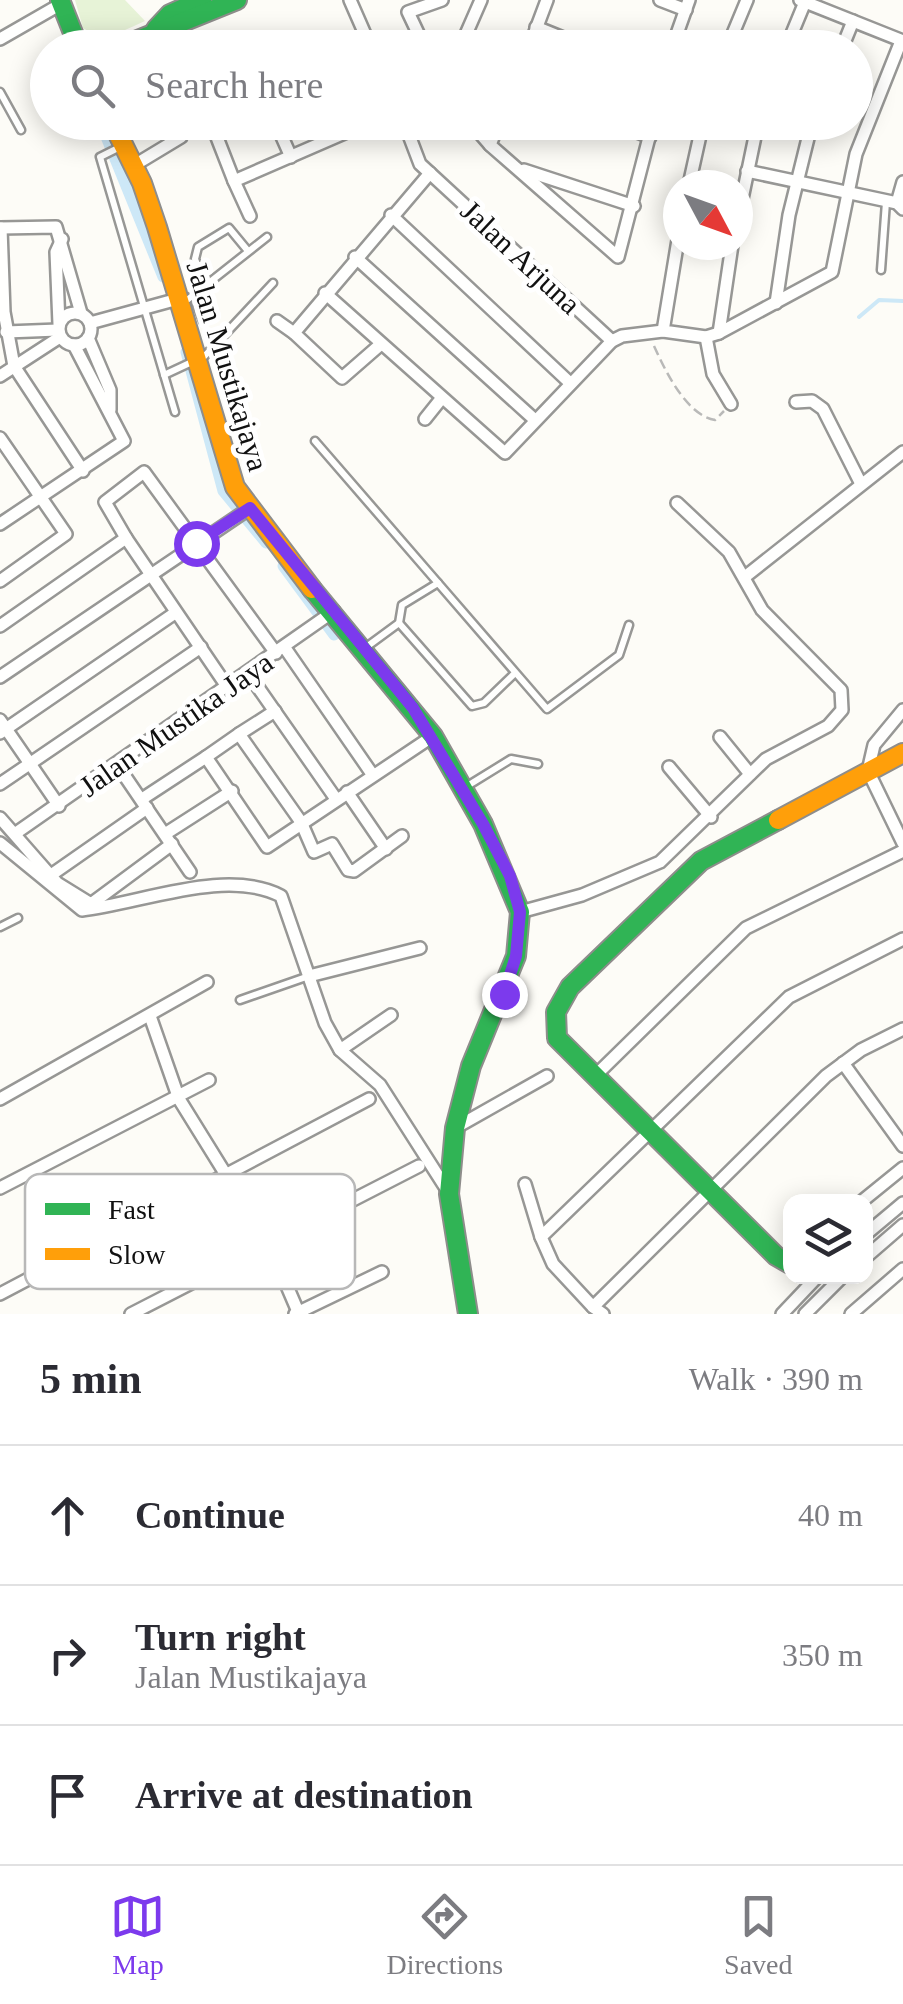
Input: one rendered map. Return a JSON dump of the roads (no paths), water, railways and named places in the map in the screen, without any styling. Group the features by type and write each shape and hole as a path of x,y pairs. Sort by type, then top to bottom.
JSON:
{"main road":[{"path":"156,29 170,14 202,0"},
{"path":"156,29 176,26 237,0"},
{"path":"61,2 72,30"},
{"name":"Jalan Mustikajaya","path":"117,140 142,183 184,300 196,363 235,487 432,736 510,876 520,912 510,979 472,1066 454,1128 449,1194 468,1314"},
{"path":"783,1260 557,1038 556,1012 570,987 701,861 826,798 903,753"}],"street":[{"path":"350,0 363,30"},
{"path":"416,30 405,6 442,0"},
{"path":"468,30 482,0"},
{"path":"535,30 547,0"},
{"path":"660,0 687,5 678,30"},
{"path":"734,30 747,0"},
{"path":"792,30 802,1 902,41 873,106"},
{"path":"0,39 61,2"},
{"path":"849,30 853,21"},
{"path":"536,27 543,30"},
{"path":"132,166 176,140"},
{"path":"218,140 250,216"},
{"path":"283,140 291,157"},
{"path":"234,181 328,140"},
{"name":"Jalan Arjuna","path":"411,140 420,164 612,342"},
{"path":"486,140 615,257 621,255 649,140"},
{"path":"490,145 492,140"},
{"path":"692,170 699,140"},
{"path":"748,170 754,140"},
{"path":"776,302 796,181 807,140"},
{"path":"325,293 505,453 569,382 612,342 648,330 706,337 719,333 832,272 863,140"},
{"path":"516,168 634,206"},
{"path":"753,171 895,204 903,182"},
{"path":"294,333 430,173"},
{"path":"391,216 569,382"},
{"path":"83,471 14,366 6,332 0,228 52,226 62,240 86,318 88,338 110,390 110,410"},
{"path":"0,524 124,441 74,346 59,330 56,252 62,240"},
{"path":"356,257 536,420"},
{"path":"663,332 675,260"},
{"path":"719,333 730,260"},
{"path":"0,376 59,330 68,314 86,318 184,300"},
{"path":"277,321 342,378 381,344"},
{"path":"6,332 59,330"},
{"path":"706,337 712,374 730,404"},
{"path":"74,346 88,338"},
{"path":"425,419 441,398"},
{"path":"796,402 812,401 823,408 861,484"},
{"path":"0,438 66,534 0,581"},
{"path":"746,576 903,452"},
{"path":"228,688 105,502 144,472 372,774"},
{"path":"520,912 582,895 660,862 711,817 750,774 783,748 836,721 844,701 830,677 762,610 729,552 677,504"},
{"path":"0,677 250,508"},
{"path":"0,626 126,538"},
{"name":"Jalan Mustika Jaya","path":"1,844 118,766 334,611"},
{"path":"59,806 2,727 175,613"},
{"path":"0,784 201,648"},
{"path":"248,673 386,848"},
{"path":"903,710 874,745 868,771 903,843"},
{"path":"52,875 206,756 275,711"},
{"path":"239,734 301,822 315,854 332,844 352,871 402,836"},
{"path":"206,756 266,846 432,736"},
{"path":"720,737 750,774"},
{"path":"118,766 190,872"},
{"path":"668,767 711,817"},
{"path":"0,818 52,875 91,904 232,792"},
{"path":"1,844 82,910 200,888 277,894 286,904 309,976 340,1050 380,1084 449,1194"},
{"path":"595,1076 746,928 903,850"},
{"path":"541,1237 789,997 903,940"},
{"path":"309,976 420,948"},
{"path":"0,1099 207,982"},
{"path":"340,1050 391,1015"},
{"path":"150,1016 179,1099 229,1174 369,1100"},
{"path":"525,1184 553,1264 598,1310 842,1063 903,1029"},
{"path":"842,1063 903,1146"},
{"path":"454,1128 547,1076"},
{"path":"28,1174 179,1099 209,1080"},
{"path":"355,1199 419,1166"},
{"path":"871,1194 903,1168"},
{"path":"0,1188 25,1176"},
{"path":"873,1228 903,1203"},
{"path":"873,1251 903,1226"},
{"path":"851,1314 903,1269"},
{"path":"355,1285 382,1272"},
{"path":"0,1294 25,1281"},
{"path":"782,1314 810,1284"},
{"path":"806,1314 834,1284"},
{"path":"132,1314 181,1289"},
{"path":"287,1289 297,1313 347,1289"}],"lane":[{"path":"0,92 21,130"},
{"path":"119,147 100,157 175,412"},
{"path":"882,270 895,204"},
{"path":"206,287 195,259 198,247 229,228 248,251"},
{"path":"203,321 184,300 268,237"},
{"path":"164,375 196,363 273,282"},
{"path":"315,441 544,708 550,708 618,656 629,625"},
{"path":"438,582 402,604 400,623 472,706 484,703 514,675"},
{"path":"364,649 400,623"},
{"path":"463,788 512,758 538,764"},
{"path":"0,927 18,918"},
{"path":"240,1000 309,976"}],"waterway":[{"path":"107,140 163,277"},
{"path":"859,317 879,300 903,301"},
{"path":"186,352 223,491 266,543"},
{"path":"283,566 334,635"}]}
